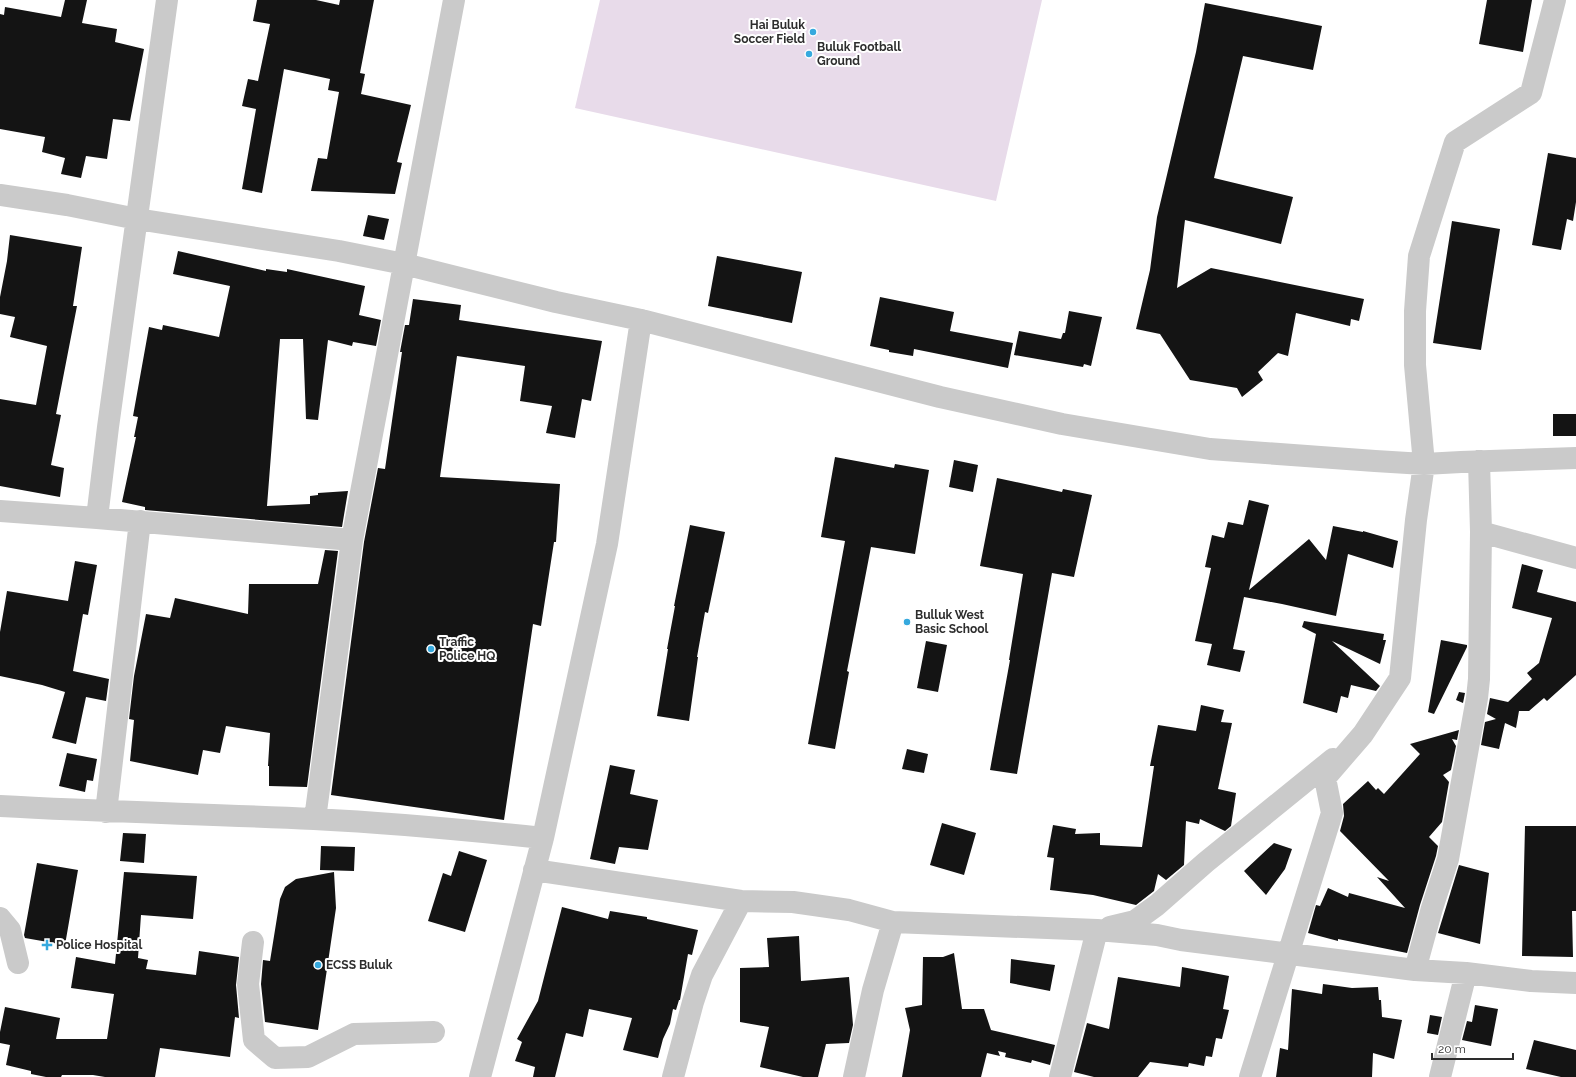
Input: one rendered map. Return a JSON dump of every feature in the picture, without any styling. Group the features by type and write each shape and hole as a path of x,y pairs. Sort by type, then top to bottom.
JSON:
{"street":[{"path":"97,518 167,0"},
{"path":"315,819 352,540 454,0"},
{"path":"1250,1077 1332,813 1325,778 1363,734 1400,678 1416,520 1424,464 1415,365 1415,311 1419,256 1455,142 1531,93 1555,0"},
{"path":"0,194 67,205 137,219 339,251 404,264 556,302 641,320 940,397 1062,424 1210,448 1424,464 1576,458"},
{"path":"480,1077 534,870 544,838 607,544 641,320"},
{"path":"1415,970 1432,908 1448,859 1477,698 1479,680 1479,461"},
{"path":"0,511 140,521 352,540"},
{"path":"106,812 140,521"},
{"path":"1480,532 1576,558"},
{"path":"1097,930 1135,921 1157,905 1206,862 1363,734"},
{"path":"0,806 106,812 315,819 452,829 544,838"},
{"path":"534,870 741,901 793,902 842,909 893,922 1097,930 1157,935 1181,940 1415,970 1466,973 1531,981 1576,983"},
{"path":"673,1077 702,975 741,901"},
{"path":"0,918 10,930 18,963"},
{"path":"854,1077 873,990 893,922"},
{"path":"1060,1077 1097,930"},
{"path":"253,942 248,984 254,1040 275,1058 308,1057 354,1034 434,1032"},
{"path":"1440,1077 1466,973"}],"shaded area":[{"name":"Buluk Football Ground","path":"600,0 1042,0 996,201 575,108"}],"building":[{"path":"65,0 87,0 82,23 117,29 115,42 144,49 130,121 113,119 107,159 86,156 81,178 61,174 65,158 42,152 45,137 0,129 0,14 4,15 5,7 61,17"},
{"path":"257,0 316,0 339,5 340,0 374,0 360,73 365,74 361,94 411,105 397,162 402,163 395,194 311,191 318,158 327,159 339,92 328,90 330,79 284,69 262,193 242,189 256,109 242,106 248,79 258,81 270,24 253,21"},
{"path":"1487,0 1532,0 1523,52 1479,44"},
{"path":"1205,3 1322,26 1313,70 1243,56 1214,178 1293,197 1281,244 1185,220 1177,288 1211,268 1364,299 1359,321 1351,319 1350,326 1296,313 1288,356 1278,353 1258,372 1263,380 1242,397 1237,388 1190,380 1160,334 1136,329 1150,270 1157,217 1196,52"},
{"path":"1548,153 1576,158 1576,202 1573,221 1567,219 1561,250 1532,245"},
{"path":"368,215 389,219 384,240 363,236"},
{"path":"1452,221 1500,229 1481,350 1433,343"},
{"path":"10,235 82,247 73,306 77,306 56,414 61,415 51,465 64,468 60,497 0,486 0,399 36,405 47,346 10,337 15,317 0,314 0,297"},
{"path":"178,251 266,271 266,269 287,272 287,269 365,286 359,315 381,320 376,346 353,342 352,346 328,340 318,420 306,419 303,339 280,339 267,506 310,504 310,496 318,495 318,493 348,491 342,527 145,510 145,507 122,502 136,437 134,437 138,417 133,416 149,327 162,330 163,325 219,337 230,286 173,274"},
{"path":"717,256 802,272 792,323 708,306"},
{"path":"880,297 954,312 950,331 1013,343 1008,368 914,349 913,356 889,352 889,350 870,346"},
{"path":"413,299 461,305 459,320 602,341 591,401 582,399 575,438 546,433 552,406 520,401 525,366 457,356 440,477 560,484 556,542 554,542 541,626 533,624 504,820 331,795 364,542 378,468 385,469 402,352 400,352 405,325 409,325"},
{"path":"1069,311 1102,317 1091,366 1084,364 1083,367 1014,355 1019,331 1061,339 1063,333 1065,333"},
{"path":"1553,414 1576,414 1576,436 1553,436"},
{"path":"835,457 894,468 895,464 929,470 915,554 871,547 847,671 849,672 835,749 808,744 845,541 821,537"},
{"path":"954,460 978,465 973,492 949,487"},
{"path":"997,478 1062,492 1063,489 1092,495 1074,577 1052,573 1017,774 990,770 1010,660 1023,574 980,566"},
{"path":"1249,500 1269,505 1249,590 1309,539 1326,560 1333,526 1363,531 1398,541 1393,568 1348,554 1336,616 1244,597 1233,649 1245,651 1240,672 1207,665 1212,644 1195,641 1211,568 1205,567 1212,535 1224,538 1228,522 1243,525"},
{"path":"690,525 725,532 708,613 705,612 697,657 689,721 657,716 674,606"},
{"path":"325,550 338,551 307,787 269,786 268,766 270,733 226,726 220,753 203,750 198,775 130,761 134,720 129,719 134,676 146,614 170,618 175,598 248,614 249,584 318,584"},
{"path":"75,561 97,565 88,615 83,614 73,671 109,679 106,701 86,697 76,744 52,738 65,692 42,685 0,676 0,632 7,591 68,601"},
{"path":"1522,564 1543,570 1537,592 1576,602 1576,675 1547,701 1544,698 1529,711 1519,711 1516,728 1505,723 1499,749 1481,745 1485,722 1496,719 1487,714 1490,698 1508,702 1532,679 1527,673 1539,663 1552,618 1512,608"},
{"path":"1304,621 1384,634 1383,640 1386,640 1380,664 1332,641 1380,686 1376,691 1351,685 1348,698 1341,696 1337,713 1303,703 1316,634 1302,627"},
{"path":"1441,640 1467,645 1467,647 1434,714 1428,712"},
{"path":"926,641 947,645 938,692 917,688"},
{"path":"1459,692 1465,693 1463,703 1456,700"},
{"path":"1201,705 1224,710 1221,722 1232,723 1218,789 1236,793 1231,826 1225,831 1200,819 1199,824 1186,821 1184,865 1166,880 1158,874 1154,891 1136,905 1093,895 1050,890 1054,858 1047,857 1053,825 1076,829 1075,834 1100,833 1100,845 1142,847 1154,766 1150,766 1158,725 1196,731"},
{"path":"1459,730 1457,740 1452,739 1456,746 1451,770 1443,775 1449,782 1442,822 1429,837 1438,846 1436,856 1420,905 1407,953 1338,939 1338,941 1308,933 1316,905 1320,906 1328,888 1348,897 1349,893 1405,908 1377,877 1389,881 1340,831 1344,816 1343,804 1368,781 1376,790 1378,788 1384,794 1420,754 1410,744"},
{"path":"907,749 928,754 924,773 902,769"},
{"path":"67,753 97,759 93,781 87,780 85,792 59,786"},
{"path":"610,765 635,770 630,794 658,800 648,850 619,847 615,864 590,859"},
{"path":"942,823 976,833 964,875 930,865"},
{"path":"1525,826 1576,826 1576,911 1572,911 1573,957 1522,956"},
{"path":"123,833 146,834 144,863 120,861"},
{"path":"1274,843 1292,849 1285,869 1266,895 1244,871"},
{"path":"321,846 355,847 354,871 320,870"},
{"path":"459,851 487,860 465,932 428,921 443,873 451,876"},
{"path":"37,863 78,870 65,945 25,938 24,935"},
{"path":"1459,865 1489,873 1480,944 1438,933"},
{"path":"124,872 197,876 193,919 141,915 138,958 148,960 146,969 196,975 199,951 239,957 236,985 239,1018 235,1017 230,1057 160,1048 155,1077 62,1075 61,1077 46,1077 31,1074 31,1071 6,1065 10,1045 0,1043 0,1032 5,1007 60,1018 56,1039 107,1039 114,994 71,988 76,957 115,964"},
{"path":"334,872 336,908 318,1030 265,1022 261,984 263,960 270,961 280,899 285,887 296,879"},
{"path":"562,907 608,919 610,911 647,917 647,919 698,930 692,955 688,954 680,1000 676,1010 673,1009 670,1024 663,1039 658,1058 623,1050 632,1018 589,1009 583,1037 566,1033 555,1077 533,1077 535,1067 515,1061 522,1042 517,1039 538,1001"},
{"path":"799,936 801,981 849,977 853,1025 849,1043 826,1044 818,1077 803,1077 760,1067 769,1027 740,1022 740,968 769,967 767,938"},
{"path":"954,953 962,1009 984,1009 991,1030 1055,1045 1050,1065 1032,1060 1031,1063 1005,1057 1006,1053 998,1051 1000,1056 987,1053 981,1077 902,1077 910,1030 905,1008 922,1005 923,957 943,957"},
{"path":"1011,959 1055,965 1050,991 1010,983"},
{"path":"1182,967 1229,976 1223,1009 1229,1010 1222,1039 1216,1038 1212,1057 1206,1056 1204,1066 1189,1063 1188,1067 1150,1062 1138,1077 1094,1077 1074,1072 1087,1023 1109,1029 1118,977 1180,987"},
{"path":"1323,984 1352,988 1378,987 1379,1000 1381,1000 1382,1017 1402,1020 1394,1059 1373,1053 1372,1077 1276,1077 1280,1048 1288,1050 1292,989 1322,994"},
{"path":"1475,1005 1498,1009 1491,1046 1462,1040 1467,1021 1472,1022"},
{"path":"1430,1015 1442,1017 1438,1035 1427,1033"},
{"path":"1534,1040 1576,1050 1576,1077 1561,1077 1526,1069"}],"place":[{"name":"Hai Buluk Soccer Field","path":"813,32"},
{"name":"Buluk Football Ground","path":"809,54"},
{"name":"Bulluk West Basic School","path":"907,622"},
{"name":"Traffic Police HQ","path":"431,649"},
{"name":"Police Hospital","path":"47,945"},
{"name":"ECSS Buluk","path":"318,965"}]}
